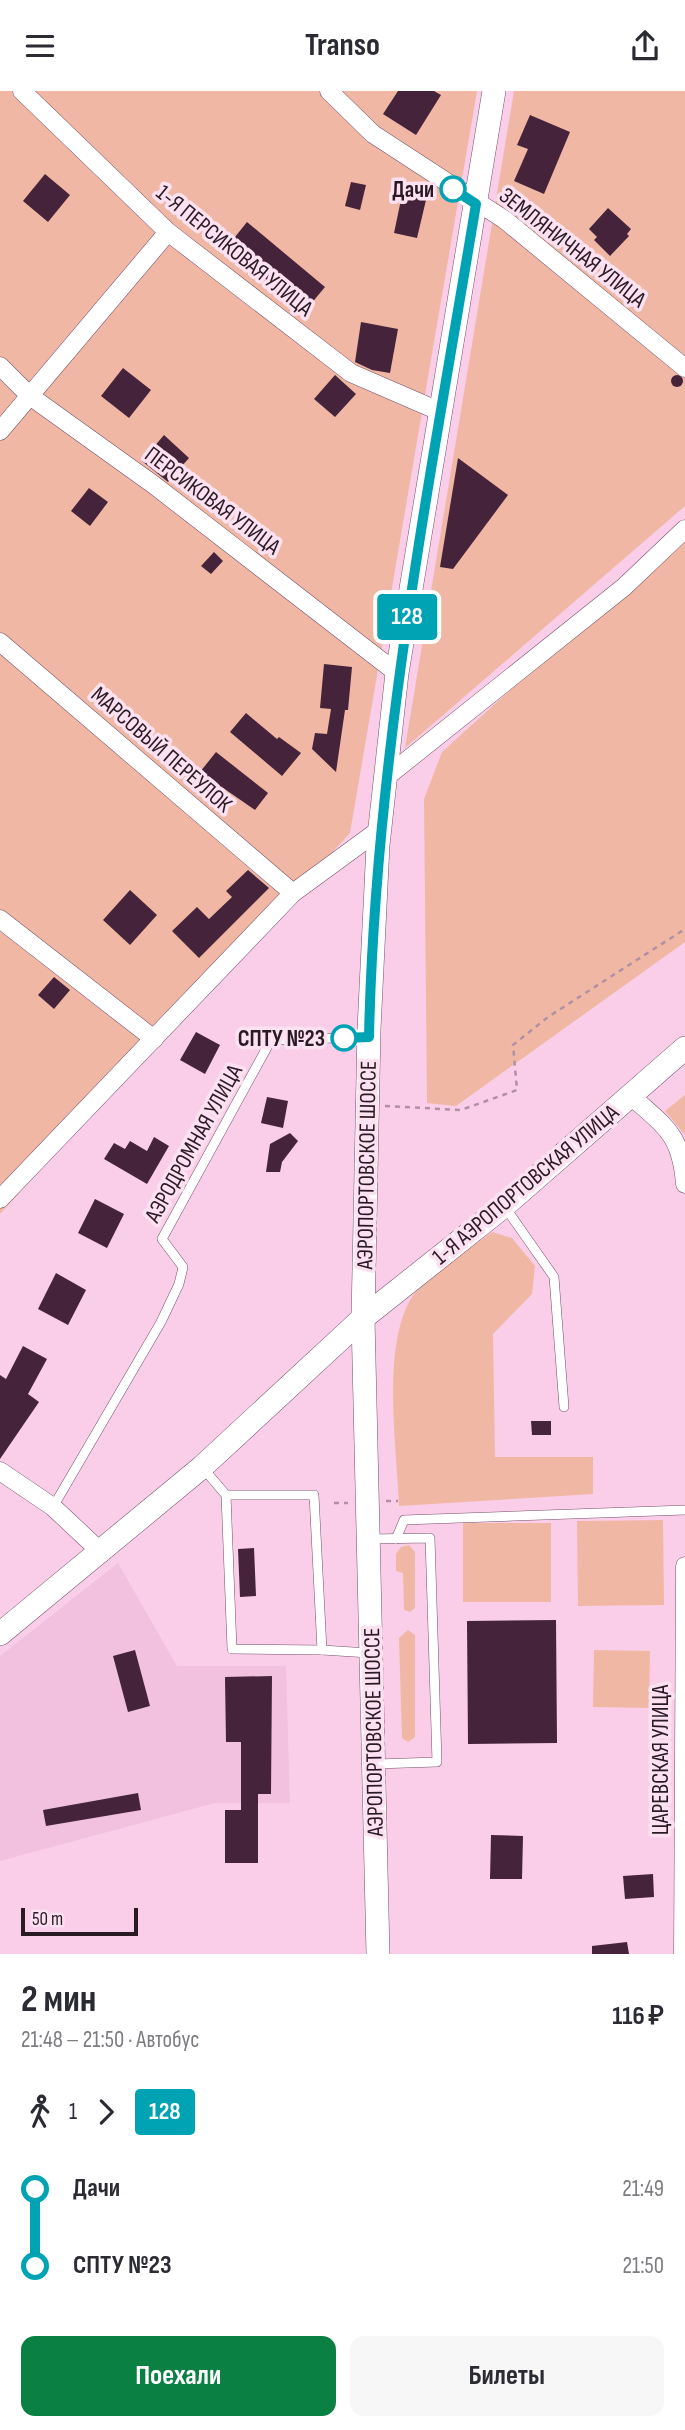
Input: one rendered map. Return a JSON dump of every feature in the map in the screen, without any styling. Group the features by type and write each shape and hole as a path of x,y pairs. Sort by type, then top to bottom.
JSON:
{"main road":[{"name":"АЭРОПОРТОВСКОЕ ШОССЕ","path":"378,1954 363,1318 369,1037 380,830 397,673 494,91"},
{"name":"1-Я АЭРОПОРТОВСКАЯ УЛИЦА","path":"0,1635 102,1553 202,1467 363,1318 504,1206 685,1048"}],"street":[{"name":"1-Я ПЕРСИКОВАЯ УЛИЦА","path":"22,91 168,232 351,373 441,412"},
{"name":"ЗЕМЛЯНИЧНАЯ УЛИЦА","path":"329,91 373,134 476,204 505,220 685,368"},
{"path":"0,431 168,232"},
{"name":"ПЕРСИКОВАЯ УЛИЦА","path":"0,366 30,396 153,485 397,673"},
{"path":"386,778 624,587 685,529"},
{"name":"МАРСОВЫЙ ПЕРЕУЛОК","path":"0,642 293,893"},
{"path":"1,1195 293,893 380,830"},
{"path":"0,919 154,1039"},
{"path":"630,1095 673,1134 682,1150 685,1184"},
{"path":"0,1471 53,1507 102,1553"},
{"name":"ЦАРЕВСКАЯ УЛИЦА","path":"683,1954 685,1566"}],"lane":[{"name":"АЭРОДРОМНАЯ УЛИЦА","path":"53,1507 161,1322 179,1284 183,1267 162,1240 271,1040 369,1037"},
{"path":"504,1206 554,1277 564,1407"},
{"path":"202,1467 226,1495 232,1649 372,1653"},
{"path":"226,1495 314,1495 322,1650"},
{"path":"396,1539 404,1520 685,1510"},
{"path":"369,1539 430,1538 437,1762 374,1764"}],"path":[{"path":"367,1105 461,1110 517,1090 513,1045 548,1017 685,929"}],"shaded area":[{"path":"0,91 477,91 350,833 0,1214"},
{"path":"514,91 685,91 685,506 405,748"},
{"path":"685,531 685,942 456,1106 427,1103 424,799 442,752"},
{"path":"685,1095 685,1135 665,1111"},
{"path":"492,1232 512,1238 535,1266 532,1294 493,1334 495,1457 593,1457 593,1494 399,1506 393,1398 397,1342 402,1318 419,1288"},
{"path":"663,1520 664,1605 578,1606 577,1521"},
{"path":"463,1523 551,1523 551,1602 463,1602"},
{"path":"409,1545 415,1552 415,1608 410,1612 404,1610 403,1573 396,1571 396,1554 401,1547"},
{"path":"118,1563 177,1666 286,1666 290,1803 215,1803 0,1861 0,1656"},
{"path":"408,1630 415,1635 415,1737 408,1742 402,1738 399,1638"},
{"path":"594,1650 650,1651 649,1708 593,1707"}],"building":[{"path":"398,91 434,91 441,95 416,135 383,114"},
{"path":"530,115 570,132 544,194 514,181 528,149 517,145"},
{"path":"45,174 70,195 48,222 23,201"},
{"path":"351,182 366,185 360,210 345,206"},
{"path":"402,195 426,200 417,238 394,233"},
{"path":"608,208 631,229 627,234 629,236 610,256 594,240 597,237 589,229"},
{"path":"247,222 325,287 305,311 227,247"},
{"path":"361,322 398,329 390,373 372,370 355,362"},
{"path":"123,368 151,390 129,418 101,396"},
{"path":"335,375 356,394 335,417 314,399"},
{"path":"677,375 683,381 677,387 671,381"},
{"path":"164,435 189,458 168,482 142,461"},
{"path":"458,458 508,495 453,569 440,567"},
{"path":"89,488 108,502 90,526 71,511"},
{"path":"214,552 223,561 211,574 201,566"},
{"path":"324,664 352,667 348,710 345,710 336,772 312,749 315,733 327,734 331,709 320,708"},
{"path":"246,713 277,739 279,737 301,753 282,776 230,732"},
{"path":"216,752 268,793 255,810 200,772"},
{"path":"248,870 269,888 199,958 172,931 197,907 209,919 232,897 226,891"},
{"path":"130,890 157,915 130,945 103,920"},
{"path":"54,977 70,990 54,1009 38,995"},
{"path":"196,1032 220,1045 205,1074 180,1060"},
{"path":"267,1097 288,1101 283,1128 261,1123"},
{"path":"290,1133 298,1141 282,1162 280,1172 266,1172 270,1144"},
{"path":"154,1137 169,1146 147,1184 104,1159 114,1143 125,1149 130,1141 147,1151"},
{"path":"95,1199 124,1214 107,1248 78,1233"},
{"path":"56,1273 86,1290 68,1325 38,1309"},
{"path":"23,1346 47,1359 28,1394 39,1402 0,1459 0,1375 6,1379"},
{"path":"531,1421 551,1421 551,1435 532,1435"},
{"path":"254,1548 256,1596 240,1597 238,1549"},
{"path":"556,1620 557,1743 468,1744 467,1621"},
{"path":"135,1650 150,1706 128,1712 113,1656"},
{"path":"272,1676 271,1794 258,1794 258,1863 225,1863 225,1810 241,1810 241,1742 226,1742 225,1677"},
{"path":"138,1793 141,1810 46,1826 43,1810"},
{"path":"491,1835 523,1836 522,1879 490,1879"},
{"path":"653,1874 654,1897 625,1899 623,1876"},
{"path":"627,1942 629,1954 592,1954 592,1946"}],"bus line":[{"name":"128","path":"344,1038 369,1037 378,845 397,673 476,204 453,189"}],"place":[{"name":"Дачи","path":"453,189"},
{"name":"СПТУ №23","path":"344,1038"}]}
